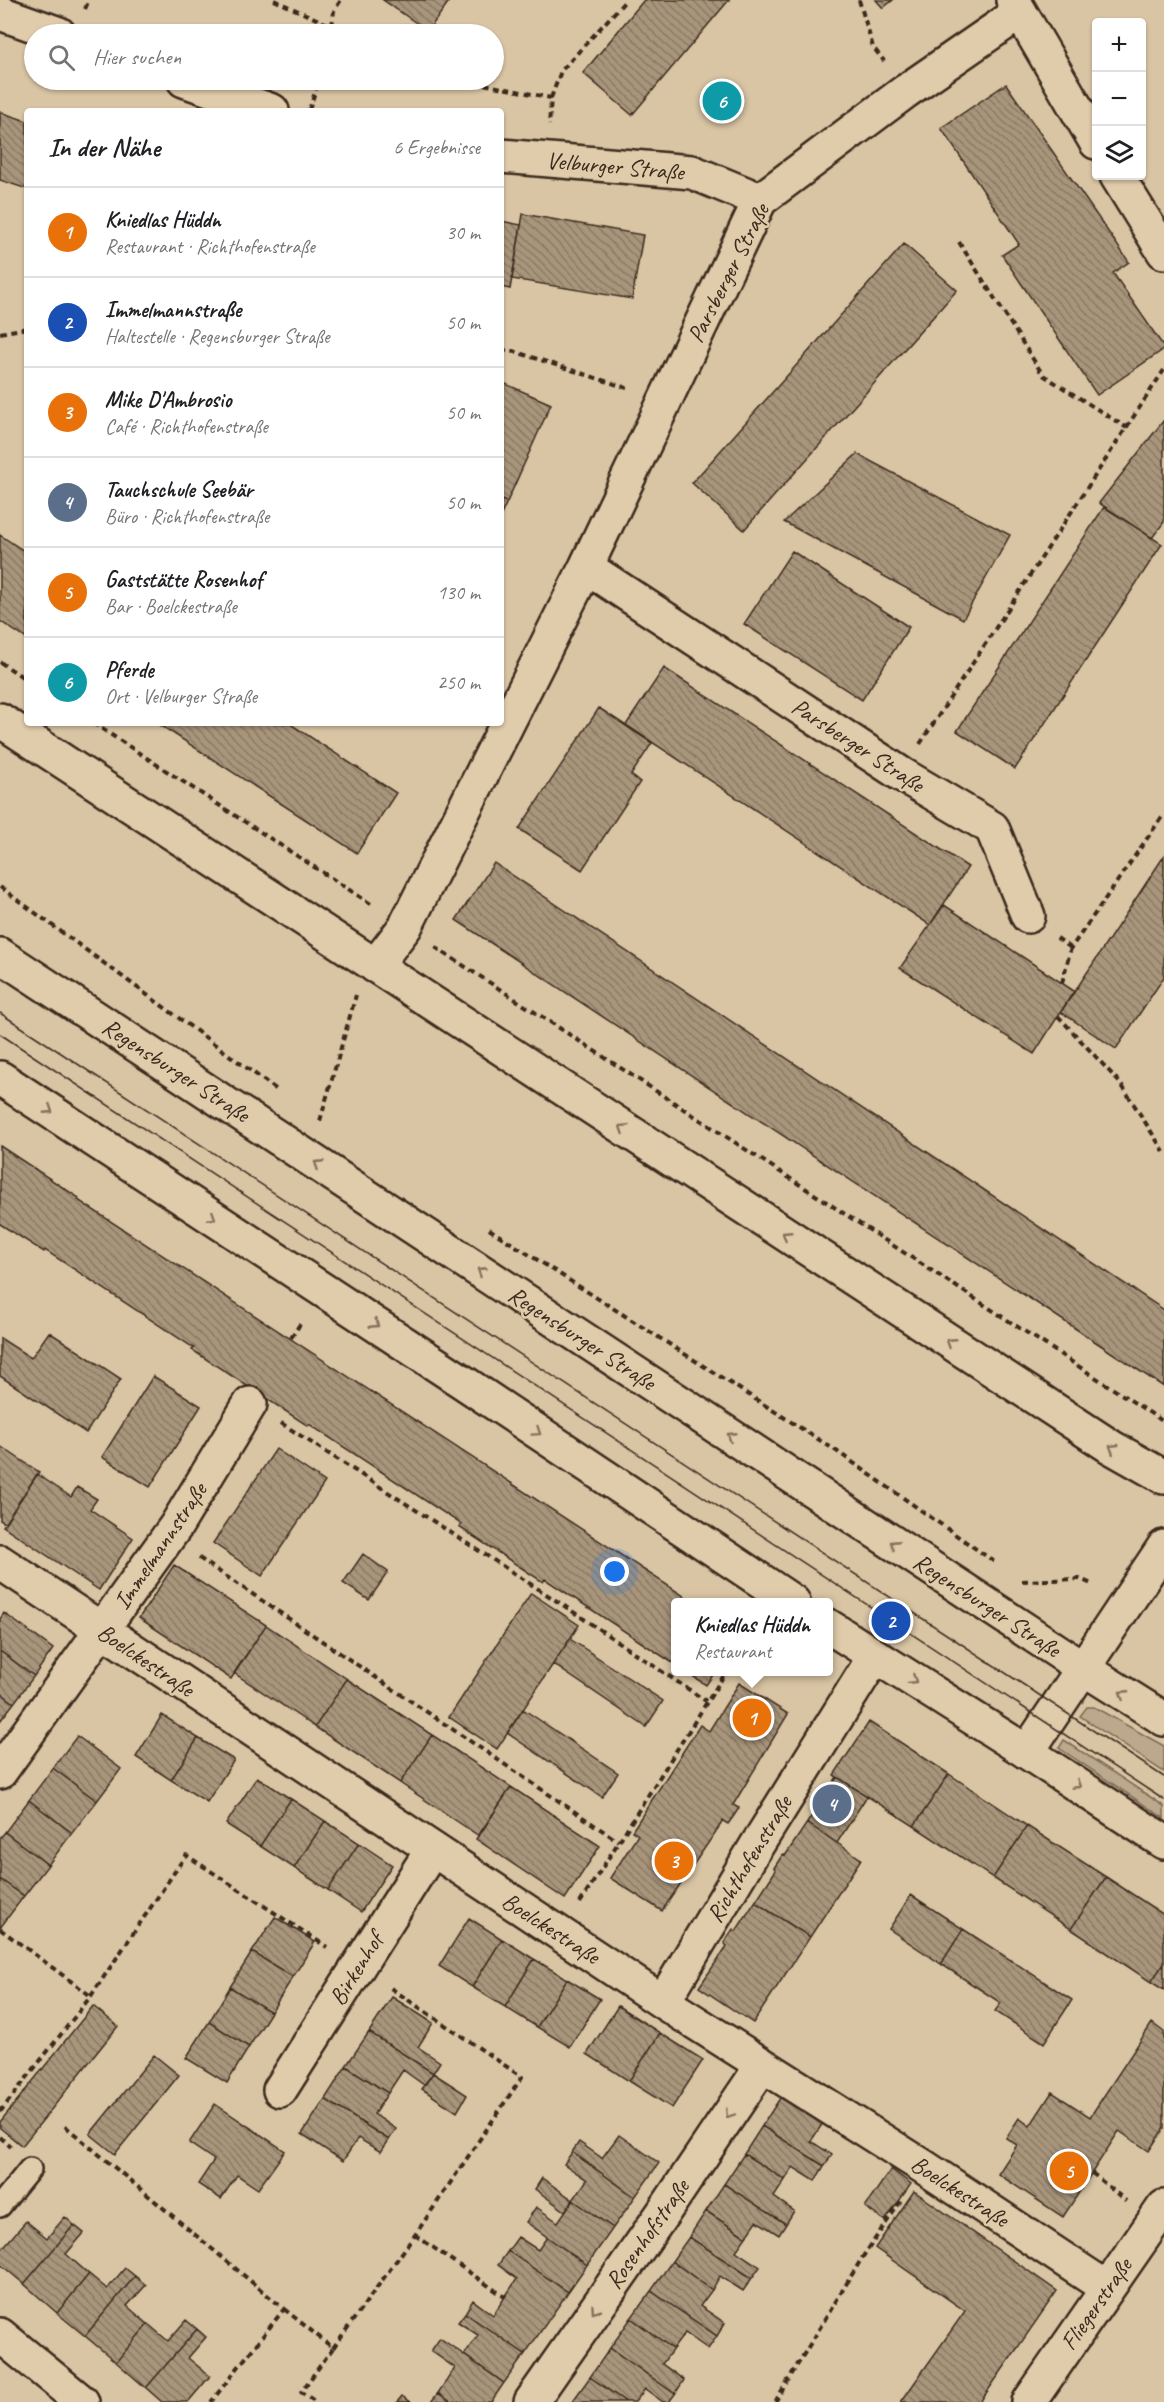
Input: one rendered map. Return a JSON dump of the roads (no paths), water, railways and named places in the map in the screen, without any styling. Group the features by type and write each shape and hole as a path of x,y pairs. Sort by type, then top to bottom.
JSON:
{"street":[{"name":"Parsberger Straße","path":"375,966 405,927 586,567 760,200 1016,6"},
{"path":"1016,6 1092,134"},
{"path":"0,13 31,24"},
{"path":"212,90 263,108"},
{"name":"Velburger Straße","path":"504,156 692,172 760,200"},
{"path":"1119,180 1164,252"},
{"name":"Parsberger Straße","path":"586,567 901,774 992,828 1028,916"},
{"path":"0,720 1101,1441 1164,1477"},
{"name":"Regensburger Straße","path":"0,955 1083,1668 1164,1719"},
{"path":"0,1078 787,1598"},
{"name":"Immelmannstraße","path":"0,1773 168,1537 250,1404"},
{"path":"1027,1752 1164,1547"},
{"name":"Boelckestraße","path":"0,1562 663,2002 924,2167 1107,2288"},
{"path":"833,1629 1164,1842"},
{"name":"Richthofenstraße","path":"663,2002 875,1656"},
{"name":"Birkenhof","path":"280,2090 432,1850"},
{"name":"Rosenhofstraße","path":"531,2402 762,2066"},
{"name":"Fliegerstraße","path":"1029,2402 1164,2207"},
{"path":"0,2335 82,2402"}],"lane":[{"path":"0,2206 30,2169"}],"tram line":[{"path":"0,1013 1164,1777"},
{"path":"0,1034 1164,1800"}],"place":[{"name":"Pferde","path":"722,101"},
{"name":"Immelmannstraße","path":"891,1621"},
{"name":"Kniedlas Hüddn","path":"752,1718"},
{"name":"Tauchschule Seebär","path":"832,1804"},
{"name":"Mike D'Ambrosio","path":"674,1861"},
{"name":"Gaststätte Rosenhof","path":"1069,2171"}]}
